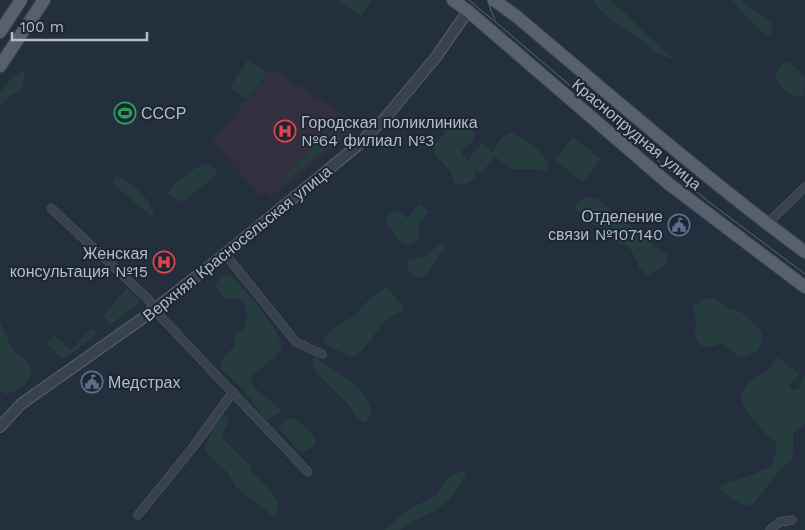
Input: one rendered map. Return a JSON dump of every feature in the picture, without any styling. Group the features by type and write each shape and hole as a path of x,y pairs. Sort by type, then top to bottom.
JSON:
{"main road":[{"path":"0,32 20,0"},
{"path":"0,66 44,0"},
{"name":"Краснопрудная улица","path":"453,0 472,5 669,184 805,287"},
{"name":"Краснопрудная улица","path":"494,0 516,16 679,153 805,252"}],"street":[{"name":"Верхняя Красносельская улица","path":"0,427 21,404 155,309 342,159 377,127 442,50 472,5"},
{"path":"768,224 805,187"},
{"path":"50,208 133,285 308,472"},
{"path":"225,254 296,342 322,354"},
{"path":"138,515 194,446 234,392"},
{"path":"770,530 780,522 792,520"}],"shaded area":[{"name":"Городская поликлиника №64 филиал №3","path":"272,69 349,118 352,127 349,134 271,197 265,192 261,196 212,141"}],"green space":[{"path":"337,0 372,0 361,16"},
{"path":"594,0 609,0 628,15 648,36 676,60 654,52 641,40 616,24 595,5"},
{"path":"731,0 742,0 766,18 772,25 771,34 767,35 759,29"},
{"path":"248,60 268,73 246,99 230,87"},
{"path":"785,62 790,63 805,77 804,96 795,97 791,95 775,78 778,68"},
{"path":"22,71 25,74 21,91 9,96 0,107 0,92 11,79"},
{"path":"459,120 474,132 474,141 463,149 462,153 467,161 482,143 493,153 500,140 505,135 512,133 542,154 546,159 548,170 512,169 495,157 480,174 474,170 475,177 470,181 458,185 455,184 450,171 434,154 433,147 451,125"},
{"path":"327,133 337,137 339,141 323,151 282,184 283,180"},
{"path":"573,137 601,159 583,182 555,160"},
{"path":"205,164 210,165 217,171 216,175 188,198 180,202 168,193 184,176"},
{"path":"119,178 130,183 142,194 151,206 153,217 113,183 115,179"},
{"path":"588,197 598,199 655,247 667,254 667,264 648,275 639,268 629,247 614,241 600,228 589,223 576,209 577,203"},
{"path":"419,204 429,212 418,225 420,230 419,238 409,244 400,241 388,225 386,220 388,214 398,211 407,218"},
{"path":"439,244 443,244 446,247 427,273 420,279 411,274 408,269 407,260 425,257"},
{"path":"227,274 241,286 260,308 281,342 281,348 278,353 251,378 256,389 282,412 266,420 241,387 223,371 220,362 236,343 234,339 235,334 244,330 246,322 246,312 243,303 236,298 225,298 220,294 215,285 222,276"},
{"path":"127,288 141,302 110,325 103,316"},
{"path":"386,288 390,290 404,309 387,319 362,350 352,357 323,342 329,332 356,314 373,296"},
{"path":"716,298 727,308 741,312 760,330 763,338 757,352 740,358 722,343 710,347 700,345 695,338 696,319 693,306 705,299"},
{"path":"0,319 12,348 29,364 31,369 25,383 6,394 0,390"},
{"path":"92,328 98,334 63,359 46,343 55,336 71,350"},
{"path":"314,356 347,379 363,393 371,411 368,420 364,423 357,418 350,406 317,373 313,364"},
{"path":"778,357 799,374 789,386 794,391 799,388 801,380 805,376 805,423 793,433 791,460 781,469 755,502 748,506 733,500 720,489 722,485 752,475 773,463 777,445 752,418 744,406 741,397 747,384 767,370"},
{"path":"224,415 228,418 228,422 222,435 224,440 252,468 250,470 270,490 277,502 277,514 273,516 236,487 227,472 209,456 205,448 213,426"},
{"path":"289,418 306,427 316,444 308,450 298,451 279,426"},
{"path":"465,472 465,477 448,501 433,512 411,522 400,530 385,530 406,511 435,496 445,481 452,475"}],"tram line":[{"path":"469,0 663,165 805,274"},
{"path":"488,0 495,19"}],"place":[{"name":"СССР","path":"125,113"},
{"name":"Городская поликлиника №64 филиал №3","path":"285,131"},
{"name":"Отделение связи №107140","path":"679,225"},
{"name":"Женская консультация №15","path":"164,262"},
{"name":"Медстрах","path":"92,382"}]}
